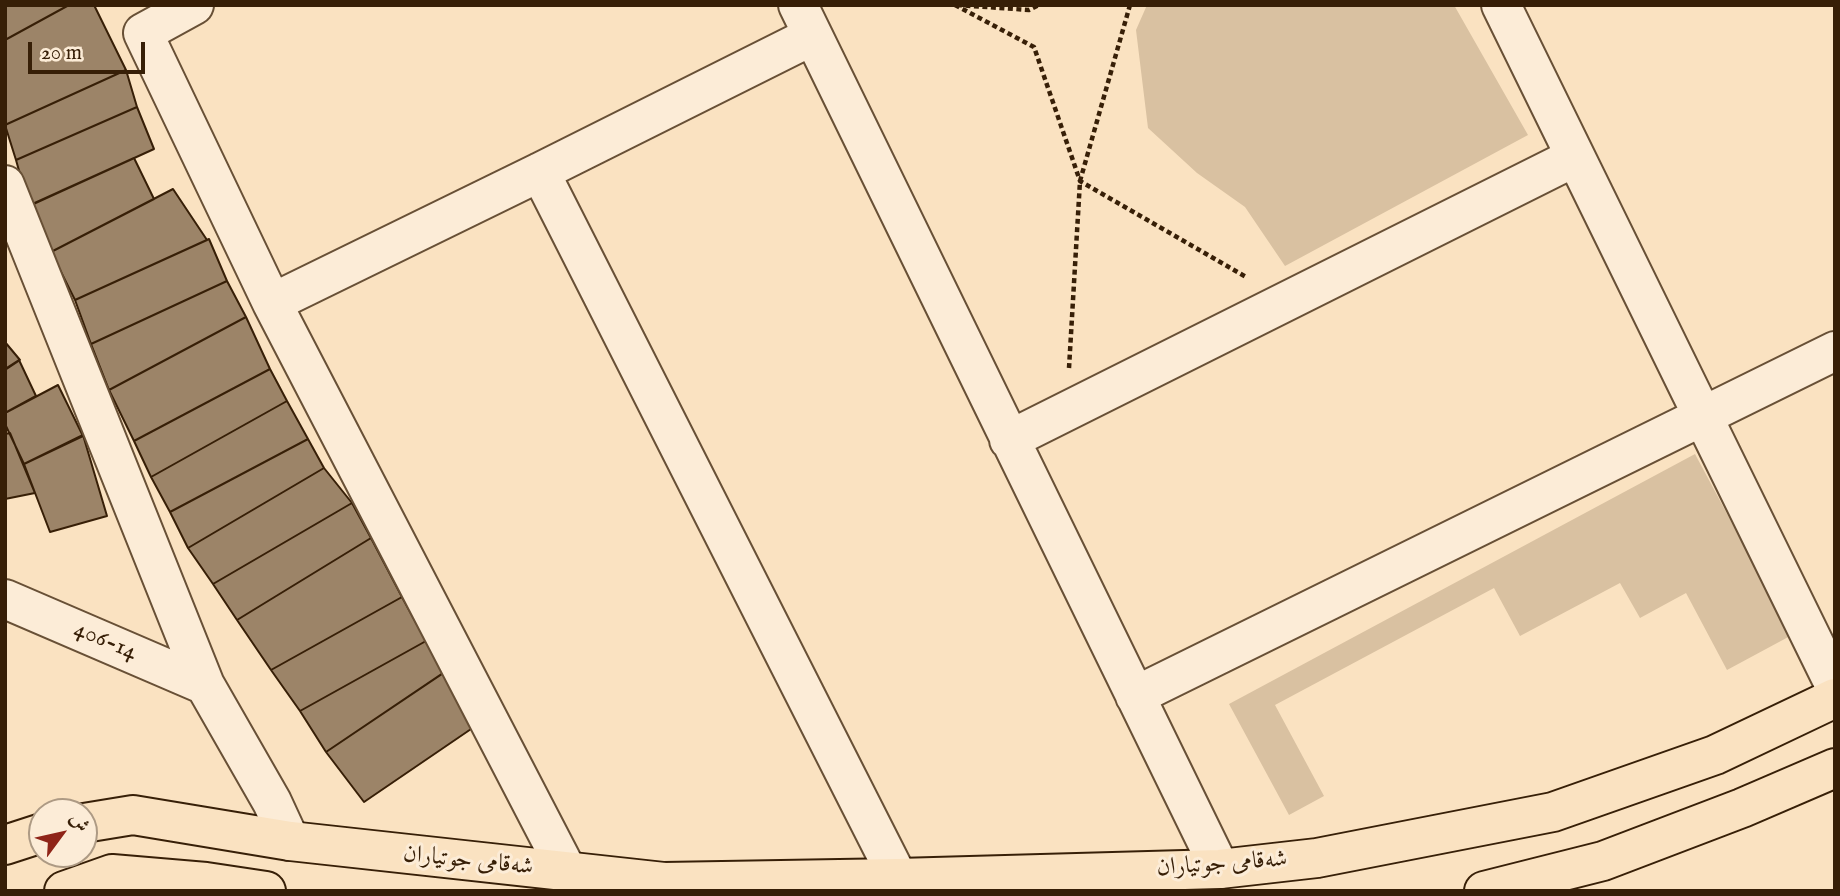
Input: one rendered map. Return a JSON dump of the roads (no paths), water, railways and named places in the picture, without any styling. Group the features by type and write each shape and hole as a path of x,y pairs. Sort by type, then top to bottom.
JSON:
{"main road":[{"name":"شەقامی جوتیاران","path":"98,821 133,815 290,841 664,882 1220,869 1317,858 1553,812 1715,755 1835,698"},
{"path":"1715,755 1742,808"},
{"path":"1508,888 1603,861 1742,808 1835,768"},
{"path":"5,845 28,838"},
{"path":"64,891 116,882 206,881 266,891"}],"street":[{"path":"194,5 143,33 272,303 568,873"},
{"path":"1501,5 1835,686"},
{"path":"272,303 540,172 805,20 1220,869"},
{"path":"1009,440 1576,157"},
{"path":"540,172 898,878"},
{"path":"5,186 205,685 272,802 290,841"},
{"path":"1135,696 1835,351"},
{"name":"406-14","path":"5,599 205,685"}]}
